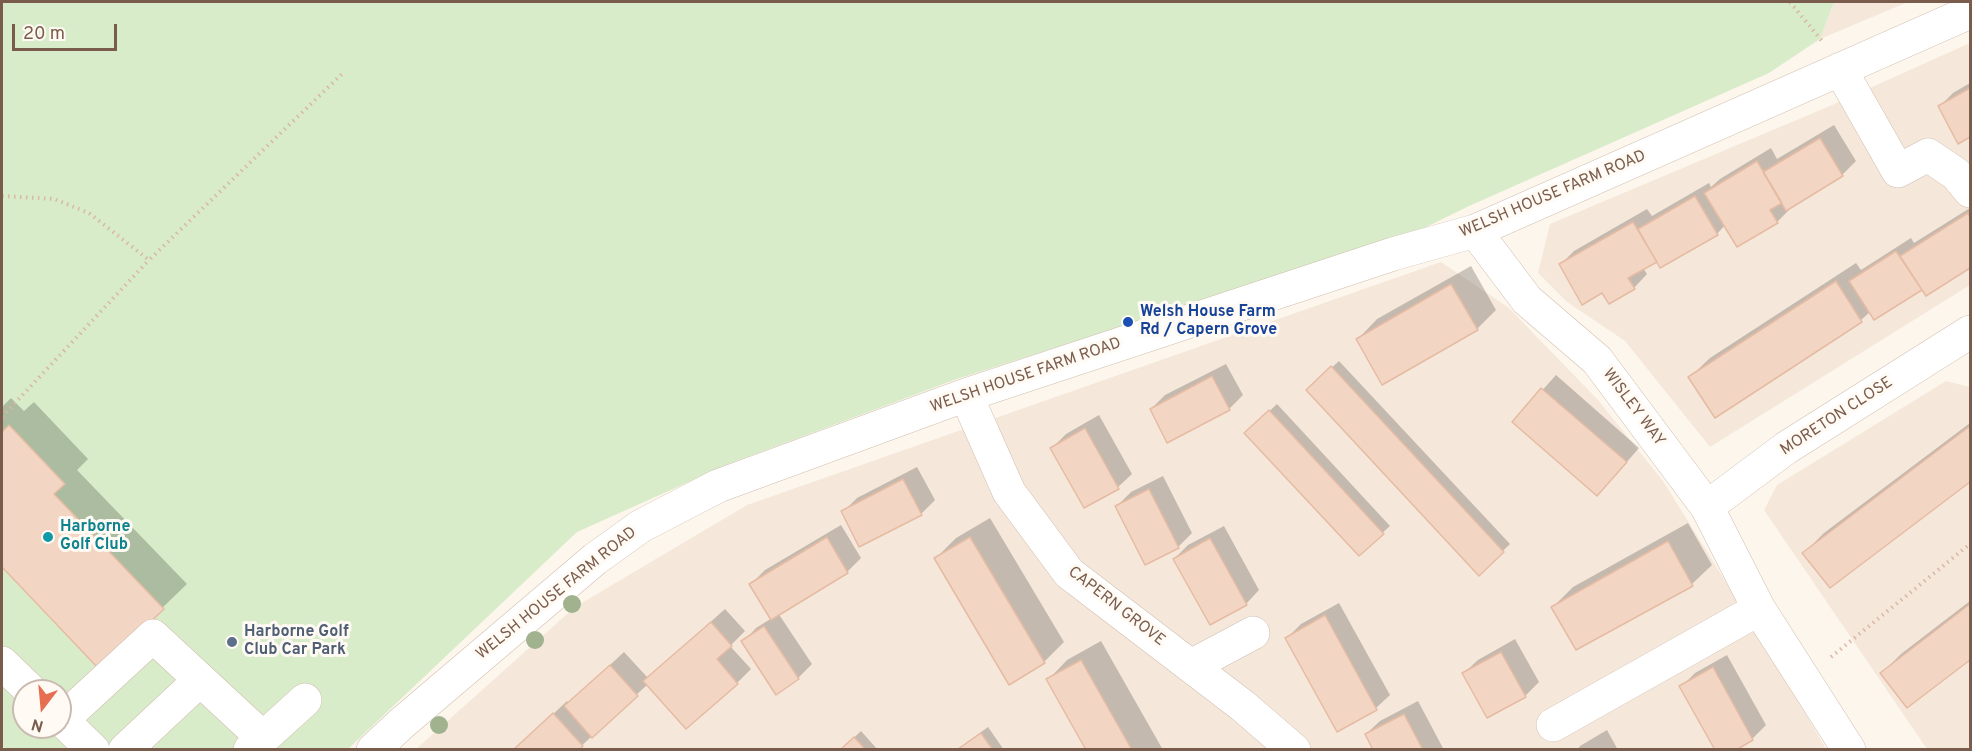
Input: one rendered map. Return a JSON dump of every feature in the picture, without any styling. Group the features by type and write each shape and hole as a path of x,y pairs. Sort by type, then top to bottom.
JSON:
{"street":[{"name":"WELSH HOUSE FARM ROAD","path":"373,750 595,559 641,526 718,486 966,395 1393,254 1475,231 1971,12"},
{"path":"1840,69 1898,171 1928,155 1956,174 1971,191"},
{"name":"WISLEY WAY","path":"1475,231 1527,300 1597,360 1707,507 1759,609 1849,750"},
{"name":"MORETON CLOSE","path":"1707,507 1786,447 1971,332"},
{"name":"CAPERN GROVE","path":"966,395 1009,492 1069,573 1251,713 1294,750"},
{"path":"1553,725 1759,609"},
{"path":"1191,666 1253,633"},
{"path":"72,709 153,636 200,680 256,744 304,700"},
{"path":"2,663 19,679"},
{"path":"125,750 200,680"},
{"path":"72,730 93,750"}],"path":[{"path":"1790,2 1820,39 1840,69"},
{"path":"2,417 149,260 344,72"},
{"path":"2,196 54,199 89,213 149,260"},
{"path":"1805,679 1971,544"}],"shaded area":[{"path":"1834,2 1908,2 1820,39"},
{"path":"1970,43 1970,285 1710,447 1625,341 1567,302 1538,273 1550,224 1832,105"},
{"path":"1441,262 1509,308 1598,400 1663,481 1779,667 1826,749 415,750 575,607 747,505"},
{"path":"1946,381 1970,387 1970,749 1927,749 1764,510 1777,485"}],"green space":[{"name":"Harborne Golf Club","path":"2,2 1834,2 1820,39 1769,73 1469,206 1412,234 957,379 731,463 577,532 348,749 6,750 2,745"}],"building":[{"path":"1970,88 1970,137 1958,144 1938,106"},
{"path":"1820,138 1843,176 1786,211 1763,172"},
{"path":"1757,161 1782,203 1770,210 1778,223 1737,247 1704,193"},
{"path":"1695,196 1718,235 1660,268 1638,229"},
{"path":"1968,213 1970,218 1970,268 1926,296 1900,256"},
{"path":"1633,222 1657,262 1628,278 1635,289 1609,304 1602,293 1582,305 1559,264"},
{"path":"1896,251 1922,290 1874,320 1849,281"},
{"path":"1836,281 1862,322 1715,418 1688,377"},
{"path":"1451,284 1478,330 1382,385 1356,339"},
{"path":"1331,366 1504,552 1479,576 1306,390"},
{"path":"1212,376 1230,410 1167,443 1150,409"},
{"path":"1541,388 1627,462 1597,496 1512,422"},
{"path":"1269,410 1384,534 1359,556 1244,433"},
{"name":"Harborne Golf Club","path":"9,425 65,484 54,494 164,609 100,670 2,567 2,432"},
{"path":"1970,426 1970,482 1830,588 1802,553"},
{"path":"1085,428 1119,489 1084,508 1050,448"},
{"path":"903,479 922,515 859,547 841,511"},
{"path":"1149,489 1179,548 1145,565 1115,506"},
{"path":"827,537 848,573 771,620 749,584"},
{"path":"970,537 1045,663 1009,685 934,558"},
{"path":"1210,538 1247,605 1210,625 1173,559"},
{"path":"1668,541 1693,586 1576,650 1551,607"},
{"path":"1970,604 1970,660 1907,708 1880,673"},
{"path":"1325,615 1377,710 1337,732 1285,638"},
{"path":"711,622 732,646 717,659 738,684 686,729 643,681"},
{"path":"764,626 799,679 776,695 741,641"},
{"path":"1501,652 1526,697 1487,718 1462,673"},
{"path":"1081,660 1132,750 1086,750 1046,679"},
{"path":"610,665 638,696 592,738 564,706"},
{"path":"1713,667 1753,740 1736,750 1715,750 1679,686"},
{"path":"553,713 583,746 579,750 513,750"},
{"path":"1404,714 1423,750 1373,750 1365,734"},
{"path":"981,733 993,750 958,749"},
{"path":"854,737 866,750 840,750"}],"place":[{"name":"Welsh House Farm Rd / Capern Grove","path":"1128,322"},
{"name":"Harborne Golf Club","path":"48,537"},
{"name":"Harborne Golf Club Car Park","path":"232,642"}]}
